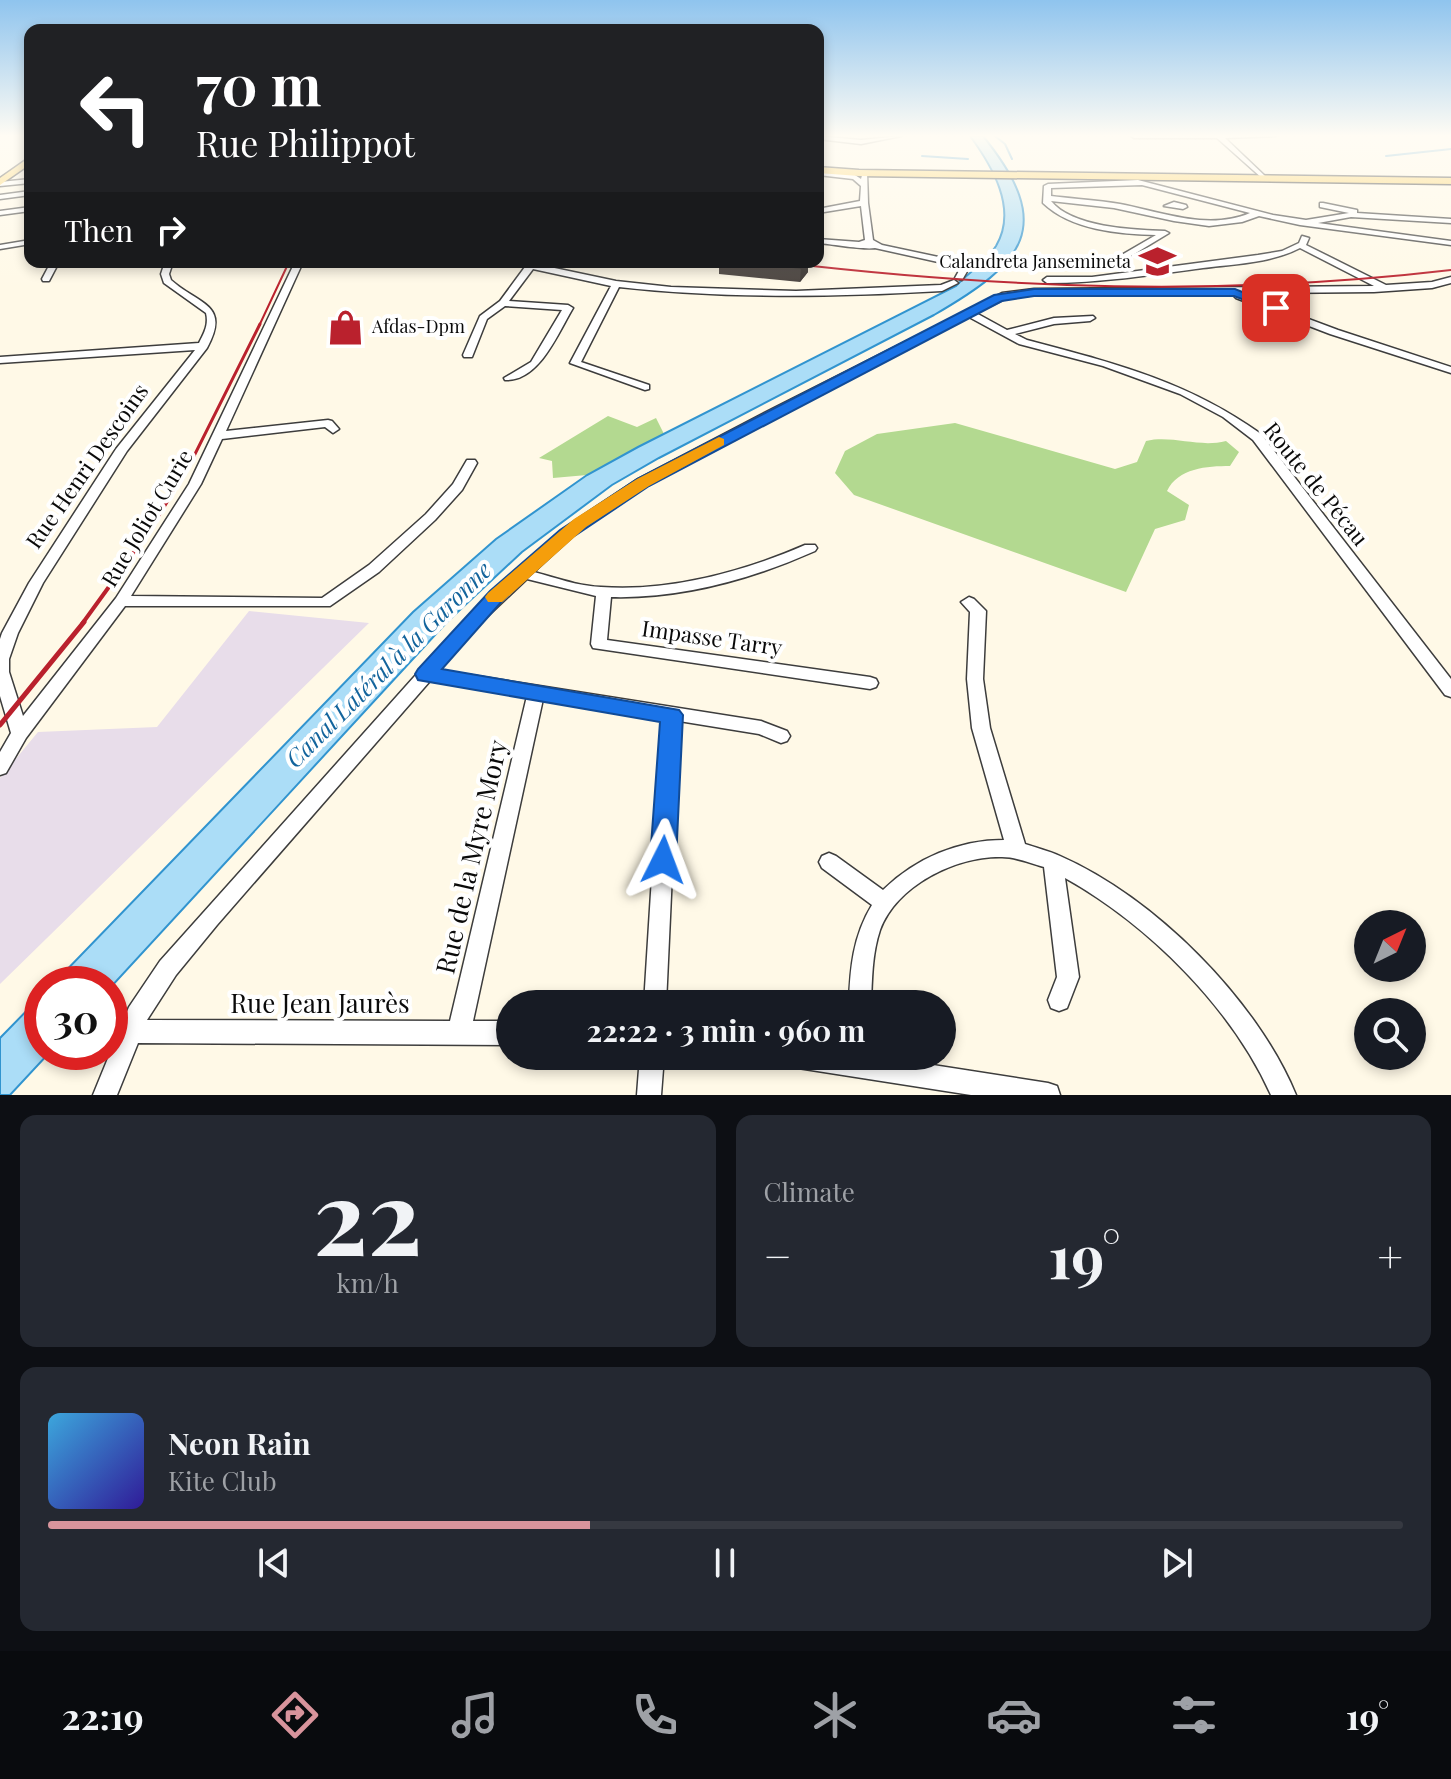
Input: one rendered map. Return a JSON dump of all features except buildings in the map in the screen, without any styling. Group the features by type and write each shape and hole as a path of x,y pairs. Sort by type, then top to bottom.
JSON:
{"street":[{"path":"864,187 864,203 873,243"},
{"path":"1048,187 1050,207 1078,220 1165,233"},
{"path":"1159,187 1309,224 1451,241"},
{"path":"0,197 24,194"},
{"path":"1048,198 1114,205 1186,223 1237,224 1258,213"},
{"path":"1170,204 1200,198"},
{"path":"824,210 864,203"},
{"path":"1323,205 1370,215 1431,219 1450,216"},
{"path":"0,213 24,210"},
{"path":"1309,224 1349,212"},
{"path":"1431,219 1451,241"},
{"path":"1116,262 1186,223"},
{"path":"1047,280 1092,280 1284,253 1301,245 1309,224"},
{"path":"540,268 616,284 691,291 796,294 934,289 959,278 965,268 873,243 824,241"},
{"path":"0,247 24,243"},
{"path":"1301,245 1385,288"},
{"path":"46,279 52,268"},
{"name":"Rue Henri Descoins","path":"20,733 1,672 1,659 10,633 36,583 122,449 214,329 213,315 167,281 167,268"},
{"name":"Rue Joliot Curie","path":"20,733 121,601 195,484 296,268"},
{"path":"468,355 483,318 503,303 529,268"},
{"path":"105,1095 130,1031 170,966 425,674 496,596 580,523 643,482 999,298 1025,293 1235,293 1385,288 1450,280"},
{"path":"616,284 575,363 645,387"},
{"path":"1235,293 1334,332 1451,370"},
{"path":"503,303 568,308 535,364 509,378"},
{"name":"Route de Pécau","path":"968,313 1023,342 1107,364 1159,382 1215,408 1257,437 1451,691"},
{"path":"1006,333 1054,321 1090,318"},
{"path":"0,360 203,346"},
{"path":"217,436 328,423 333,429"},
{"path":"121,601 314,604 337,598 441,506 457,488 471,463"},
{"path":"523,573 575,588 604,592 731,576 784,560 810,548"},
{"name":"Impasse Tarry","path":"604,592 599,644 870,683"},
{"path":"969,602 978,611 975,679 981,728 1017,850"},
{"path":"425,674 761,728 781,736"},
{"name":"Rue de la Myre Mory","path":"459,1032 536,693"},
{"path":"656,990 671,715"},
{"path":"0,768 20,733"},
{"path":"860,990 861,966 872,922 883,901 900,885 944,858 983,850 1017,850 1084,877 1190,962 1230,1004 1259,1046 1284,1095"},
{"path":"829,862 883,901"},
{"path":"1053,862 1068,977 1059,1000"},
{"name":"Rue Jean Jaurès","path":"130,1031 496,1033"},
{"path":"649,1095 651,1070"},
{"path":"914,1070 1048,1095"}],"shaded area":[{"path":"249,611 369,623 0,984 0,778 38,732 157,727"}],"green space":[{"path":"608,416 637,427 656,418 664,434 587,475 553,478 552,461 539,458"},
{"path":"955,423 1115,469 1137,462 1146,441 1226,441 1239,452 1230,466 1194,470 1172,483 1167,491 1189,505 1185,520 1155,529 1126,592 854,495 835,473 845,451 877,434"}],"water":[{"name":"Canal Latéral à la Garonne","path":"1000,187 1015,187 1024,219 1020,240 1009,260 990,278 934,315 612,485 522,552 447,622 128,968 128,966 70,966 413,612 496,539 587,475 956,286 996,246 1002,232 1003,203"},
{"path":"24,1013 24,1070 33,1070 10,1095 0,1095 0,1038"}],"railway":[{"path":"824,267 1031,284 1114,286 1281,284 1451,270"},
{"path":"259,326 286,268"},
{"path":"194,456 259,326"},
{"path":"82,624 148,533 194,456"},
{"path":"0,725 84,622"}],"slow traffic":[{"path":"495,597 580,523 643,482 719,442"}],"place":[{"name":"Calandreta Jansemineta","path":"1157,262"},
{"name":"Afdas-Dpm","path":"346,327"}],"route":[{"path":"663,860 671,715 425,674 496,596 567,533 643,482 999,298 1034,292 1235,293 1276,308"}]}
